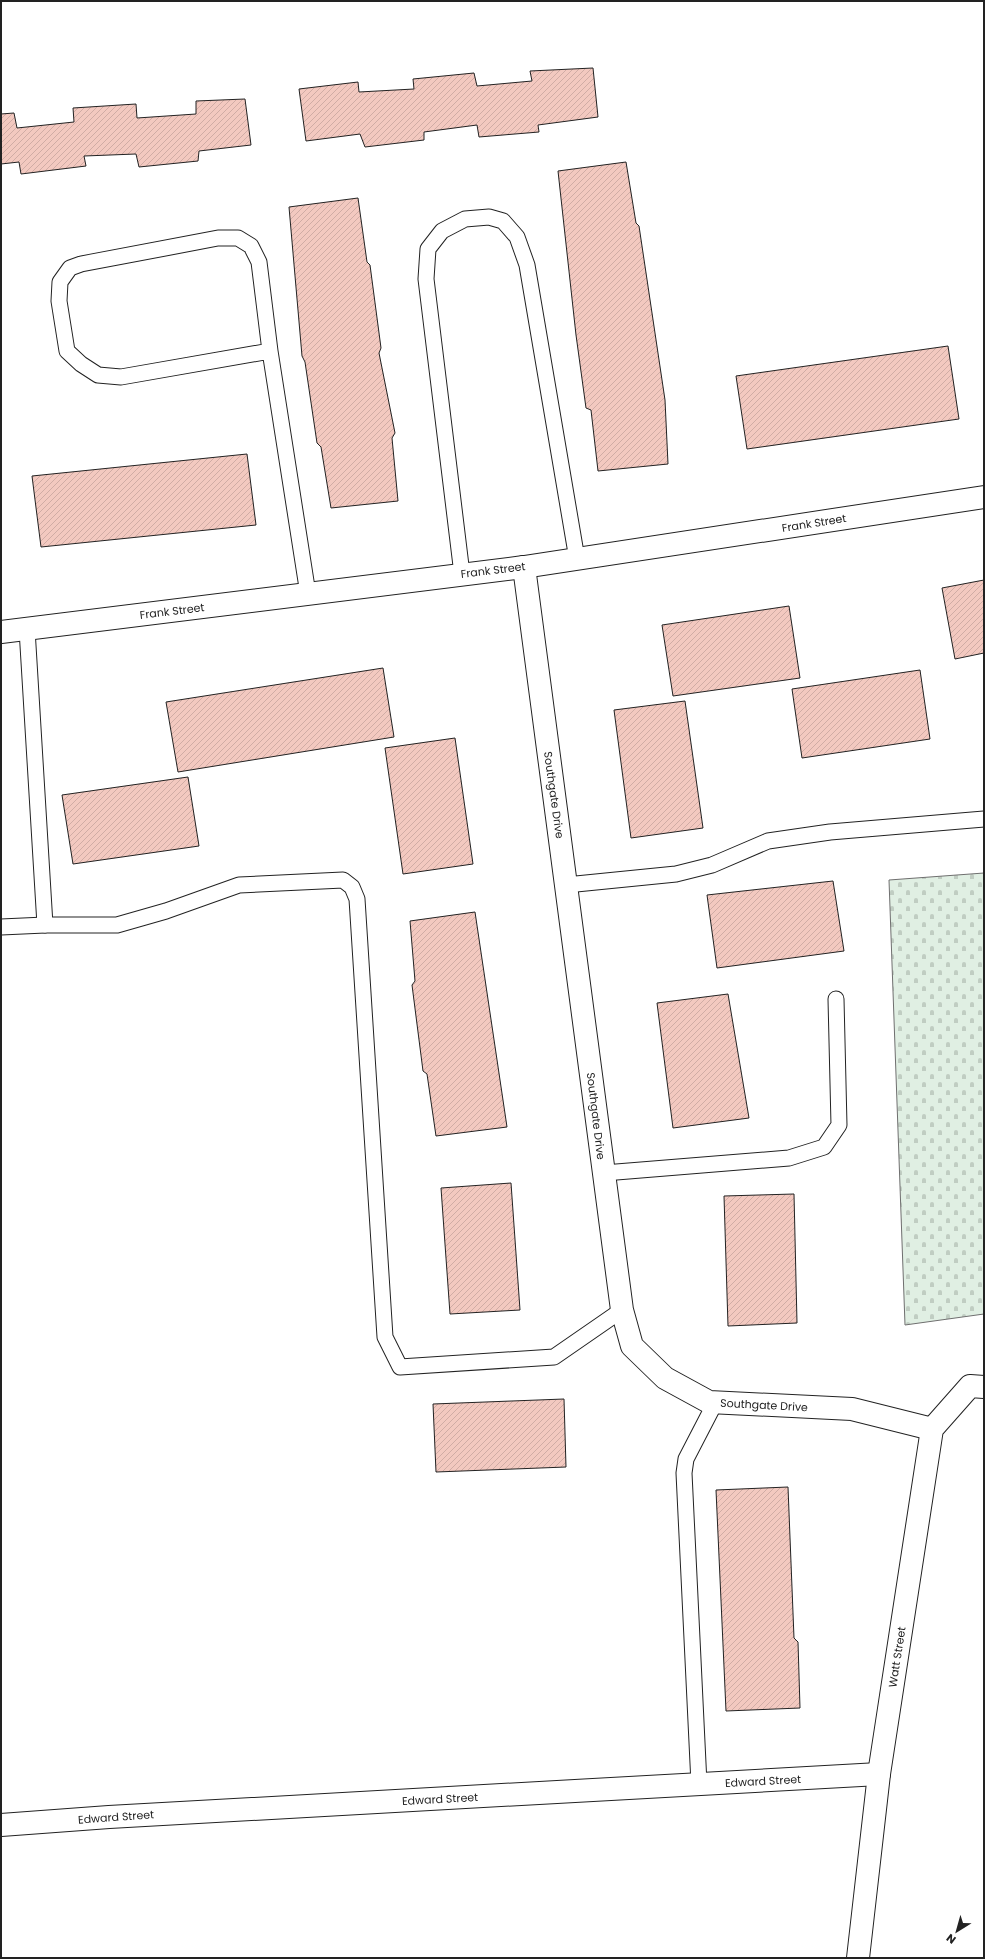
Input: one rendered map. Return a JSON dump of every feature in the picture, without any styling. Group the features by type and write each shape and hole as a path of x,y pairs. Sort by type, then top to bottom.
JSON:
{"street":[{"name":"Frank Street","path":"1,632 524,567 984,497"},
{"name":"Southgate Drive","path":"524,567 622,1310 632,1346 665,1378 709,1402 852,1409 932,1429"},
{"path":"932,1429 970,1386 984,1384"},
{"name":"Watt Street","path":"858,1958 879,1774 932,1429"},
{"name":"Edward Street","path":"1,1825 117,1817 879,1774"}],"lane":[{"path":"462,574 426,279 428,249 442,231 465,219 489,217 503,221 517,237 527,265 577,559"},
{"path":"270,351 121,377 98,375 81,364 67,351 59,301 60,282 70,268 81,264 218,238 238,238 251,246 259,262 270,351 308,594"},
{"path":"27,629 45,926"},
{"path":"566,885 676,874 712,865 768,841 830,832 984,819"},
{"path":"1,927 117,925 166,911 239,885 343,880 352,887 357,898 385,1338 400,1367 554,1357 622,1310"},
{"path":"604,1173 789,1158 824,1147 839,1125 836,999"},
{"path":"699,1784 684,1473 686,1459 715,1403"}],"green space":[{"path":"984,873 984,1314 905,1325 889,880"}],"building":[{"path":"593,68 598,117 538,125 539,132 479,137 477,125 424,132 424,140 365,147 360,134 306,141 299,89 358,82 359,92 414,89 413,79 474,73 477,86 532,81 530,71"},
{"path":"245,99 251,145 199,151 198,161 139,167 136,154 84,156 86,166 21,174 19,162 1,164 1,114 14,113 17,128 74,122 73,108 136,104 137,118 196,114 196,101"},
{"path":"626,162 636,223 639,226 665,400 668,464 598,471 591,410 586,408 576,335 558,171"},
{"path":"358,198 367,262 370,265 381,348 379,353 395,433 392,438 398,501 331,508 321,447 317,443 305,362 302,356 289,207"},
{"path":"948,346 959,419 747,449 736,376"},
{"path":"247,454 256,525 41,547 32,476"},
{"path":"984,580 984,653 955,659 942,588"},
{"path":"789,606 800,678 673,696 662,625"},
{"path":"383,668 394,737 178,772 166,702"},
{"path":"920,670 930,739 802,758 792,689"},
{"path":"685,701 703,828 631,838 614,710"},
{"path":"455,738 473,864 403,874 385,748"},
{"path":"188,777 199,846 73,864 62,795"},
{"path":"833,881 844,951 717,968 707,895"},
{"path":"475,912 507,1127 436,1136 427,1074 423,1071 412,985 415,981 410,921"},
{"path":"728,994 749,1118 673,1128 657,1003"},
{"path":"511,1183 520,1310 450,1314 441,1188"},
{"path":"794,1194 797,1323 728,1326 724,1196"},
{"path":"564,1399 566,1467 436,1472 433,1404"},
{"path":"788,1487 794,1638 798,1642 800,1708 726,1711 716,1490"}]}
